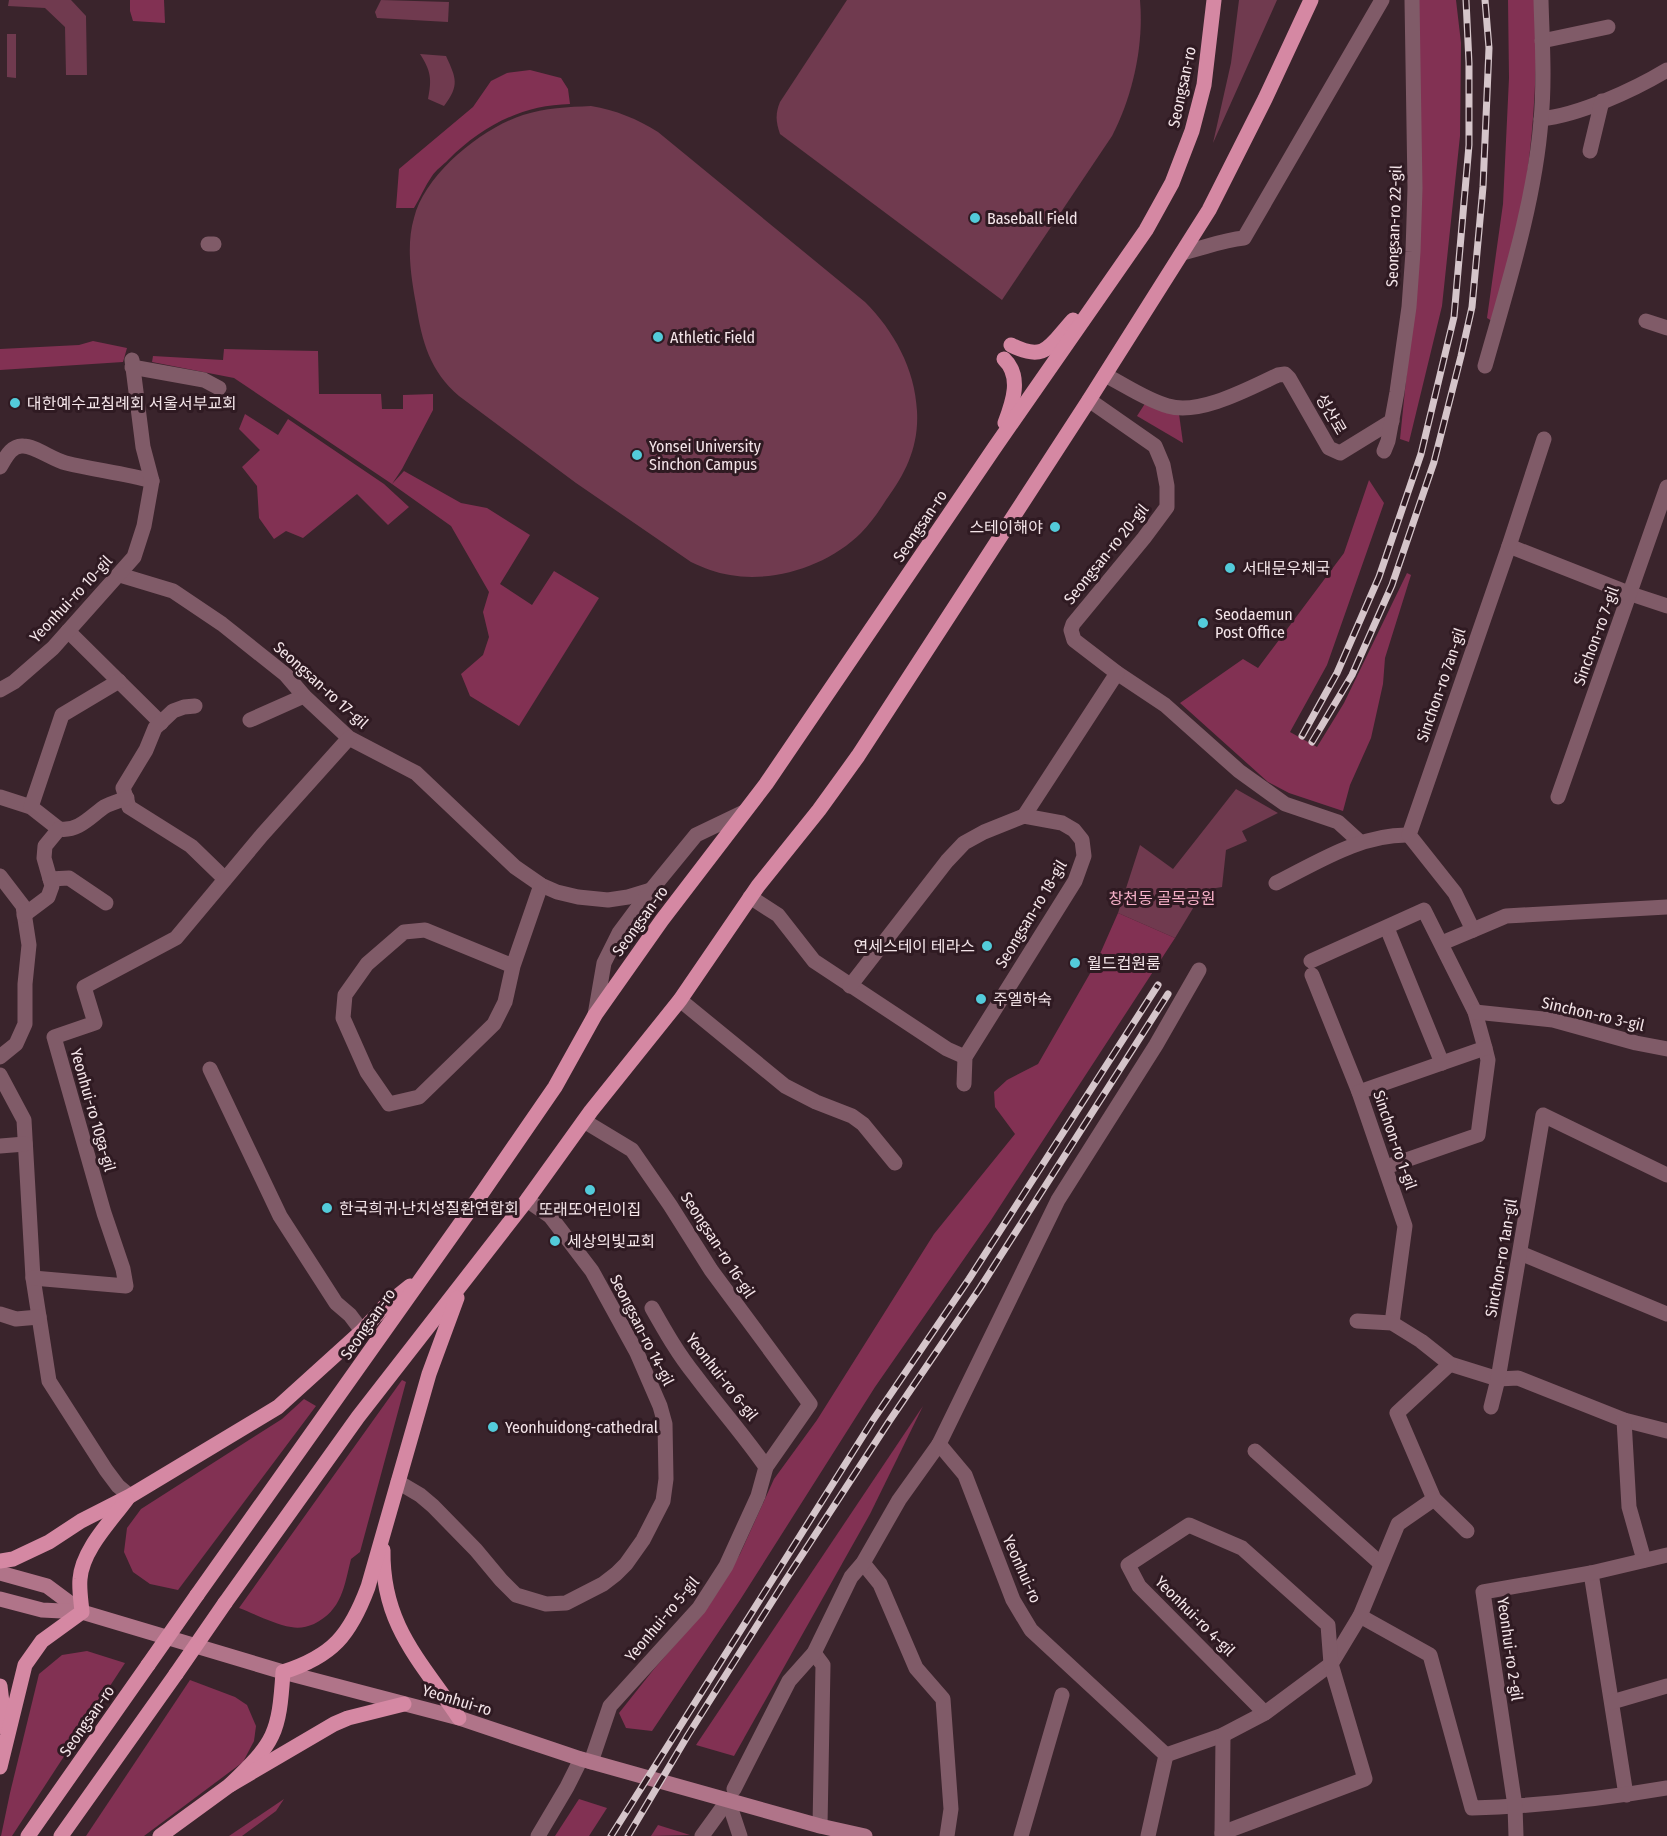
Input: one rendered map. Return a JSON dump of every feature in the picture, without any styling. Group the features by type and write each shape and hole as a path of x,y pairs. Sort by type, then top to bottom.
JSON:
{"main road":[{"name":"Seongsan-ro","path":"28,1836 555,1087 594,1015 662,920 773,774 1151,221 1172,183 1192,131 1203,85 1214,0"},
{"path":"61,1836 358,1417 527,1200 584,1120 680,1000 750,897 819,810 858,756 1089,400 1209,210 1265,99 1311,0"},
{"path":"995,447 1014,394 1014,373 1007,352 1033,354 1046,350 1108,284"},
{"path":"0,1561 13,1559 41,1546 81,1521 130,1496 278,1407 362,1331 386,1306 425,1274"},
{"path":"230,1785 259,1758 276,1729 281,1712 283,1672 308,1664 332,1647 357,1616 368,1587 429,1374 462,1284"},
{"path":"0,1767 26,1665 42,1641 82,1612 80,1578 89,1552 130,1496"},
{"path":"384,1529 385,1589 391,1610 414,1655 459,1718"},
{"name":"Yeonhui-ro","path":"0,1573 46,1586 82,1612"},
{"name":"Yeonhui-ro","path":"0,1599 42,1610 82,1612 283,1672 459,1718 586,1760 731,1795 820,1826 865,1836"},
{"path":"0,1686 6,1746"},
{"path":"160,1836 230,1785 334,1724 348,1718 404,1704"}],"street":[{"path":"1182,252 1207,247 1218,241 1244,238 1382,0"},
{"name":"Seongsan-ro 22-gil","path":"1384,451 1392,421 1409,307 1413,252 1415,188 1412,0"},
{"path":"1485,366 1520,238 1541,119 1541,0"},
{"path":"1542,41 1608,27"},
{"path":"1541,119 1570,113 1602,101 1667,70"},
{"path":"1590,151 1602,101"},
{"path":"1646,321 1667,328"},
{"name":"Yeonhui-ro 10-gil","path":"0,690 14,682 53,648 134,557 144,526 152,481 143,447 132,364 204,380 219,388"},
{"path":"1105,375 1162,404 1179,408 1202,406 1221,400 1285,374 1329,448 1336,453 1340,453 1392,421"},
{"name":"Seongsan-ro 20-gil","path":"1089,400 1155,446 1163,465 1167,486 1167,507 1156,524 1073,624 1071,630 1074,640 1117,673 1165,705 1239,771 1285,804 1338,822 1360,842"},
{"name":"Sinchon-ro 7an-gil","path":"1409,835 1544,439"},
{"path":"0,467 8,453 16,447 24,446 64,463 104,469 152,481"},
{"name":"Sinchon-ro 7-gil","path":"1558,796 1667,488"},
{"path":"1509,546 1630,594 1667,606"},
{"name":"Seongsan-ro 17-gil","path":"120,575 172,591 222,624 272,662 349,738 416,773 515,867 542,885 557,892 578,897 608,900 651,890"},
{"path":"68,631 161,723"},
{"path":"850,986 928,884 964,843 984,832 1024,816 1117,673"},
{"path":"31,807 62,716 119,681"},
{"path":"250,720 304,696"},
{"path":"189,706 173,711 155,728 146,750 123,788 129,807 190,846 225,879"},
{"name":"Yeonhui-ro 10ga-gil","path":"33,1278 126,1286 123,1269 104,1213 54,1037 95,1023 84,987 176,938 262,835 349,738"},
{"path":"0,797 31,807 59,829 66,830 83,824 106,806 127,798"},
{"path":"594,1015 604,963 619,933 696,835 744,812"},
{"name":"Seongsan-ro 18-gil","path":"964,1084 965,1057 1075,881 1084,856 1082,840 1074,830 1062,823 1024,816"},
{"path":"24,915 48,897 52,886 44,858 45,846 59,829"},
{"path":"1276,882 1360,842 1395,835 1409,835 1455,893 1473,930"},
{"path":"0,876 23,906 29,945 25,984 25,1024 16,1044 0,1057"},
{"path":"50,879 69,878 106,903"},
{"path":"513,966 425,930 404,933 367,964 345,995 343,1018 367,1072 389,1104 419,1097 494,1024 505,1002 513,966 542,885"},
{"path":"750,897 778,915 814,961 947,1049 965,1057"},
{"path":"1442,943 1506,916 1667,907"},
{"path":"1386,1167 1478,1135 1488,1060 1475,1012 1424,909 1387,928 1442,1063"},
{"name":"Sinchon-ro 1-gil","path":"1387,928 1312,968 1359,1092 1405,1226 1392,1323"},
{"path":"702,1836 731,1795 789,1681 814,1653 851,1577 863,1563 899,1500 939,1444 1058,1200 1156,1045 1198,970"},
{"path":"680,1000 785,1086 816,1102 852,1116 863,1124 895,1163"},
{"name":"Sinchon-ro 3-gil","path":"1475,1012 1553,1020 1636,1043 1667,1049"},
{"path":"1359,1092 1485,1048"},
{"name":"Seongsan-ro","path":"210,1070 280,1216 336,1303 350,1315 362,1331"},
{"path":"0,1075 24,1120 33,1278 50,1381 106,1470 118,1486 130,1496"},
{"name":"Sinchon-ro 1an-gil","path":"1491,1407 1498,1379 1544,1115 1667,1174"},
{"name":"Seongsan-ro 16-gil","path":"584,1120 632,1150 711,1270 810,1404"},
{"path":"0,1146 25,1144"},
{"name":"Seongsan-ro 14-gil","path":"398,1482 433,1506 516,1595 546,1605 566,1603 603,1584 616,1574 643,1540 659,1510 663,1501 666,1479 665,1424 660,1406 637,1353 592,1271 550,1216 527,1200"},
{"path":"1520,1253 1667,1314"},
{"name":"Yeonhui-ro 6-gil","path":"651,1308 694,1375 743,1433 766,1467"},
{"path":"0,1314 16,1319 39,1317"},
{"path":"1357,1321 1392,1323 1450,1364 1498,1379 1518,1378 1624,1420 1667,1431"},
{"path":"1450,1364 1397,1413 1434,1499 1467,1531"},
{"name":"Yeonhui-ro 5-gil","path":"538,1836 586,1760 610,1706 699,1608 726,1566 758,1496 766,1467 810,1404"},
{"path":"1624,1420 1629,1507 1644,1560"},
{"name":"Yeonhui-ro","path":"939,1444 965,1475 1008,1590 1031,1630 1166,1755"},
{"path":"1255,1451 1381,1563"},
{"path":"1148,1836 1166,1755 1223,1735 1265,1713 1332,1664 1360,1616 1398,1524 1434,1499"},
{"name":"Yeonhui-ro 4-gil","path":"1223,1735 1222,1835 1365,1779 1332,1664 1328,1625 1242,1548 1189,1525 1128,1565 1139,1586 1265,1713"},
{"name":"Yeonhui-ro 2-gil","path":"1516,1836 1515,1806 1483,1592 1591,1573 1667,1555"},
{"path":"863,1563 880,1584 916,1668 943,1699 951,1809 947,1836"},
{"path":"1591,1573 1601,1648 1612,1701 1626,1795"},
{"path":"1360,1616 1430,1654 1472,1808 1626,1795 1667,1788"},
{"path":"814,1653 823,1665 820,1826"},
{"path":"1612,1701 1667,1686"},
{"path":"1021,1836 1062,1695"},
{"path":"731,1795 740,1836"}],"green space":[{"path":"9,0 71,0 86,16 87,75 66,75 65,27 45,8 8,6"},
{"path":"381,0 449,2 448,22 377,18 375,12"},
{"name":"Baseball Field","path":"847,0 1140,0 1140,34 1135,70 1126,104 1112,136 1002,300 780,134 777,110 780,102"},
{"path":"1239,0 1277,0 1213,143 1231,63"},
{"path":"7,34 16,34 16,78 7,77"},
{"path":"420,54 446,56 455,81 444,106 428,99 430,75"},
{"name":"Athletic Field","path":"591,106 626,116 658,132 865,302 894,338 907,366 915,395 917,424 910,458 900,480 871,521 861,533 833,554 800,569 765,576 747,577 725,574 691,562 576,483 459,396 434,366 418,318 410,250 414,218 430,185 457,155 473,142 507,122 540,111"},
{"name":"창천동 골목공원","path":"1236,789 1278,813 1242,831 1247,841 1226,850 1222,887 1204,890 1175,938 1118,913 1140,845 1173,869"}],"shaded area":[{"path":"130,0 164,0 165,23 133,21"},
{"path":"1418,0 1456,0 1461,43 1460,136 1442,306 1409,442 1400,439 1419,252"},
{"path":"1508,0 1536,0 1535,91 1522,212 1508,272 1492,321 1487,318 1503,204 1509,78"},
{"path":"530,70 561,78 568,89 570,104 535,108 489,128 461,148 435,172 414,208 396,208 399,169 473,107 491,81 507,73"},
{"path":"93,341 127,348 123,362 0,370 0,349 79,345"},
{"path":"224,349 318,351 319,394 381,394 382,409 403,409 403,395 433,394 433,410 392,484 234,378 152,362 153,356 223,360"},
{"path":"1146,402 1179,414 1183,443 1137,416"},
{"path":"245,414 278,435 288,419 384,484 409,507 388,525 357,494 303,538 286,531 274,539 259,518 257,486 242,467 260,450 239,429"},
{"path":"404,471 461,503 487,508 530,535 500,584 532,605 554,571 599,598 519,726 470,696 461,674 483,655 489,637 483,612 489,592 451,526 392,484"},
{"path":"1369,480 1384,503 1327,665 1290,732 1317,747 1344,703 1407,573 1411,575 1385,658 1383,684 1371,738 1350,785 1343,811 1289,793 1268,782 1180,703 1243,659 1258,668 1344,553"},
{"path":"1118,913 1175,938 991,1220 875,1387 740,1600 652,1731 626,1728 619,1713 708,1607 740,1554 774,1479 817,1420 934,1234 1015,1134 995,1107 994,1092 1007,1080 1038,1064 1096,963"},
{"path":"402,1380 406,1382 360,1552 351,1559 344,1588 331,1612 314,1624 294,1628 239,1608"},
{"path":"304,1399 316,1406 178,1590 150,1584 133,1572 124,1552 127,1528 141,1509 282,1419"},
{"path":"923,1406 870,1514 734,1756 696,1745"},
{"path":"87,1651 125,1663 12,1836 1,1836 39,1674 62,1655"},
{"path":"190,1680 235,1697 247,1705 256,1726 254,1741 243,1762 144,1836 86,1836"},
{"path":"284,1799 276,1811 242,1836 229,1836"},
{"path":"579,1799 607,1808 589,1836 555,1836"},
{"path":"658,1825 690,1835 651,1836"}],"railway":[{"path":"1302,736 1337,673 1379,577 1421,454 1454,317 1469,145 1466,0"},
{"path":"1312,742 1352,675 1392,585 1434,462 1461,356 1472,307 1483,187 1489,48 1485,0"},
{"path":"611,1836 873,1420 969,1279 1158,985"},
{"path":"628,1836 688,1735 785,1581 980,1288 1168,994"}],"place":[{"name":"Baseball Field","path":"975,218"},
{"name":"Athletic Field","path":"658,337"},
{"name":"대한예수교침례회 서울서부교회","path":"15,403"},
{"name":"Yonsei University Sinchon Campus","path":"637,455"},
{"name":"스테이해야","path":"1055,527"},
{"name":"서대문우체국","path":"1230,568"},
{"name":"Seodaemun Post Office","path":"1203,623"},
{"name":"연세스테이 테라스","path":"987,946"},
{"name":"월드컵원룸","path":"1075,963"},
{"name":"주엘하숙","path":"981,999"},
{"name":"또래또어린이집","path":"590,1190"},
{"name":"한국희귀·난치성질환연합회","path":"327,1208"},
{"name":"세상의빛교회","path":"555,1241"},
{"name":"Yeonhuidong-cathedral","path":"493,1427"}]}
